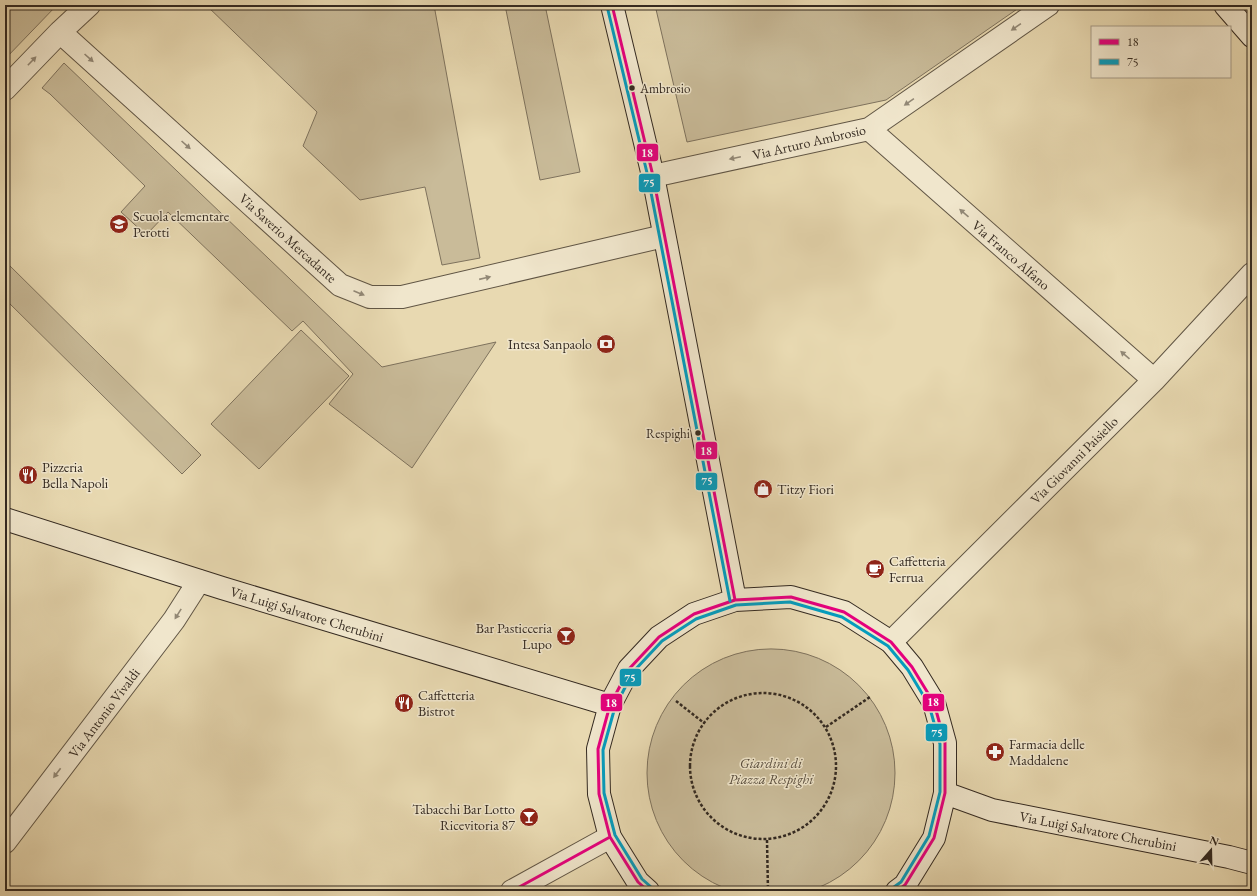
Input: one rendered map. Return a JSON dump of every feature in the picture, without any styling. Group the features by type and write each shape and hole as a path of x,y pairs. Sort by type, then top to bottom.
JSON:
{"street":[{"path":"5,89 60,32 89,5"},
{"path":"612,5 653,176 735,600"},
{"name":"Via Arturo Ambrosio","path":"653,176 869,129 1048,5"},
{"path":"1226,5 1252,36"},
{"name":"Via Saverio Mercadante","path":"60,32 340,285 370,297 402,297 664,236"},
{"name":"Via Franco Alfano","path":"869,129 1154,380"},
{"name":"Via Giovanni Paisiello","path":"891,642 1154,380 1252,274"},
{"name":"Via Luigi Salvatore Cherubini","path":"5,519 199,581 540,686 610,705"},
{"name":"Via Antonio Vivaldi","path":"5,842 174,620 199,581"},
{"path":"648,891 638,882 610,837 599,794 598,749 610,705 629,669 659,638 694,614 735,600 790,597 844,612 891,642 912,667 934,703 945,743 945,793 934,838 905,885 898,891"},
{"name":"Via Luigi Salvatore Cherubini","path":"945,793 992,810 1229,857 1252,863"},
{"path":"512,891 610,837"}],"path":[{"path":"766,693 789,698 810,709 826,727 835,751 836,776 829,800 814,820 792,834 767,839 744,837 722,827 705,811 694,790 690,767 693,744 704,723 721,706 743,696 766,693"},
{"path":"826,727 870,697"},
{"path":"676,701 704,723"},
{"path":"767,839 768,891"}],"green space":[{"path":"10,5 57,5 5,59 5,10"},
{"path":"206,5 434,5 480,258 442,265 425,187 360,200 303,146 317,112"},
{"path":"505,5 545,5 580,172 540,180"},
{"path":"655,5 1023,5 886,100 687,142"},
{"path":"64,63 382,367 496,342 412,468 329,404 353,374 303,321 292,331 168,212 146,235 121,212 145,186 42,88"},
{"path":"5,261 201,455 182,474 5,299"},
{"path":"301,330 349,376 259,469 211,424"},
{"name":"Giardini di Piazza Respighi","path":"771,649 807,655 829,664 849,677 867,695 880,715 889,737 895,773 889,809 880,831 867,851 849,869 829,882 807,891 771,897 735,891 713,882 693,869 675,851 662,831 653,809 647,773 653,737 662,715 675,695 693,677 713,664 735,655"}],"transit line":[{"name":"18","path":"612,5 653,176 735,600"},
{"name":"75","path":"607,6 648,177 730,601"},
{"name":"18","path":"648,891 638,882 610,837 599,794 598,749 610,705 629,669 659,637 694,614 735,600 791,597 844,612 891,642 912,667 934,703 945,743 945,793 934,838 905,885 897,891"},
{"name":"75","path":"651,887 642,879 615,835 604,793 603,750 615,707 633,672 662,641 696,619 736,605 790,602 842,617 888,646 908,670 929,705 940,744 940,792 929,836 901,882 894,887"},
{"name":"18","path":"512,891 610,837"}],"place":[{"name":"Ambrosio","path":"632,88"},
{"name":"Scuola elementare Perotti","path":"119,224"},
{"name":"Intesa Sanpaolo","path":"606,344"},
{"name":"Respighi","path":"698,433"},
{"name":"Pizzeria Bella Napoli","path":"28,475"},
{"name":"Titzy Fiori","path":"763,489"},
{"name":"Caffetteria Ferrua","path":"875,569"},
{"name":"Bar Pasticceria Lupo","path":"566,636"},
{"name":"Caffetteria Bistrot","path":"404,703"},
{"name":"Farmacia delle Maddalene","path":"995,752"},
{"name":"Tabacchi Bar Lotto Ricevitoria 87","path":"529,817"}]}
